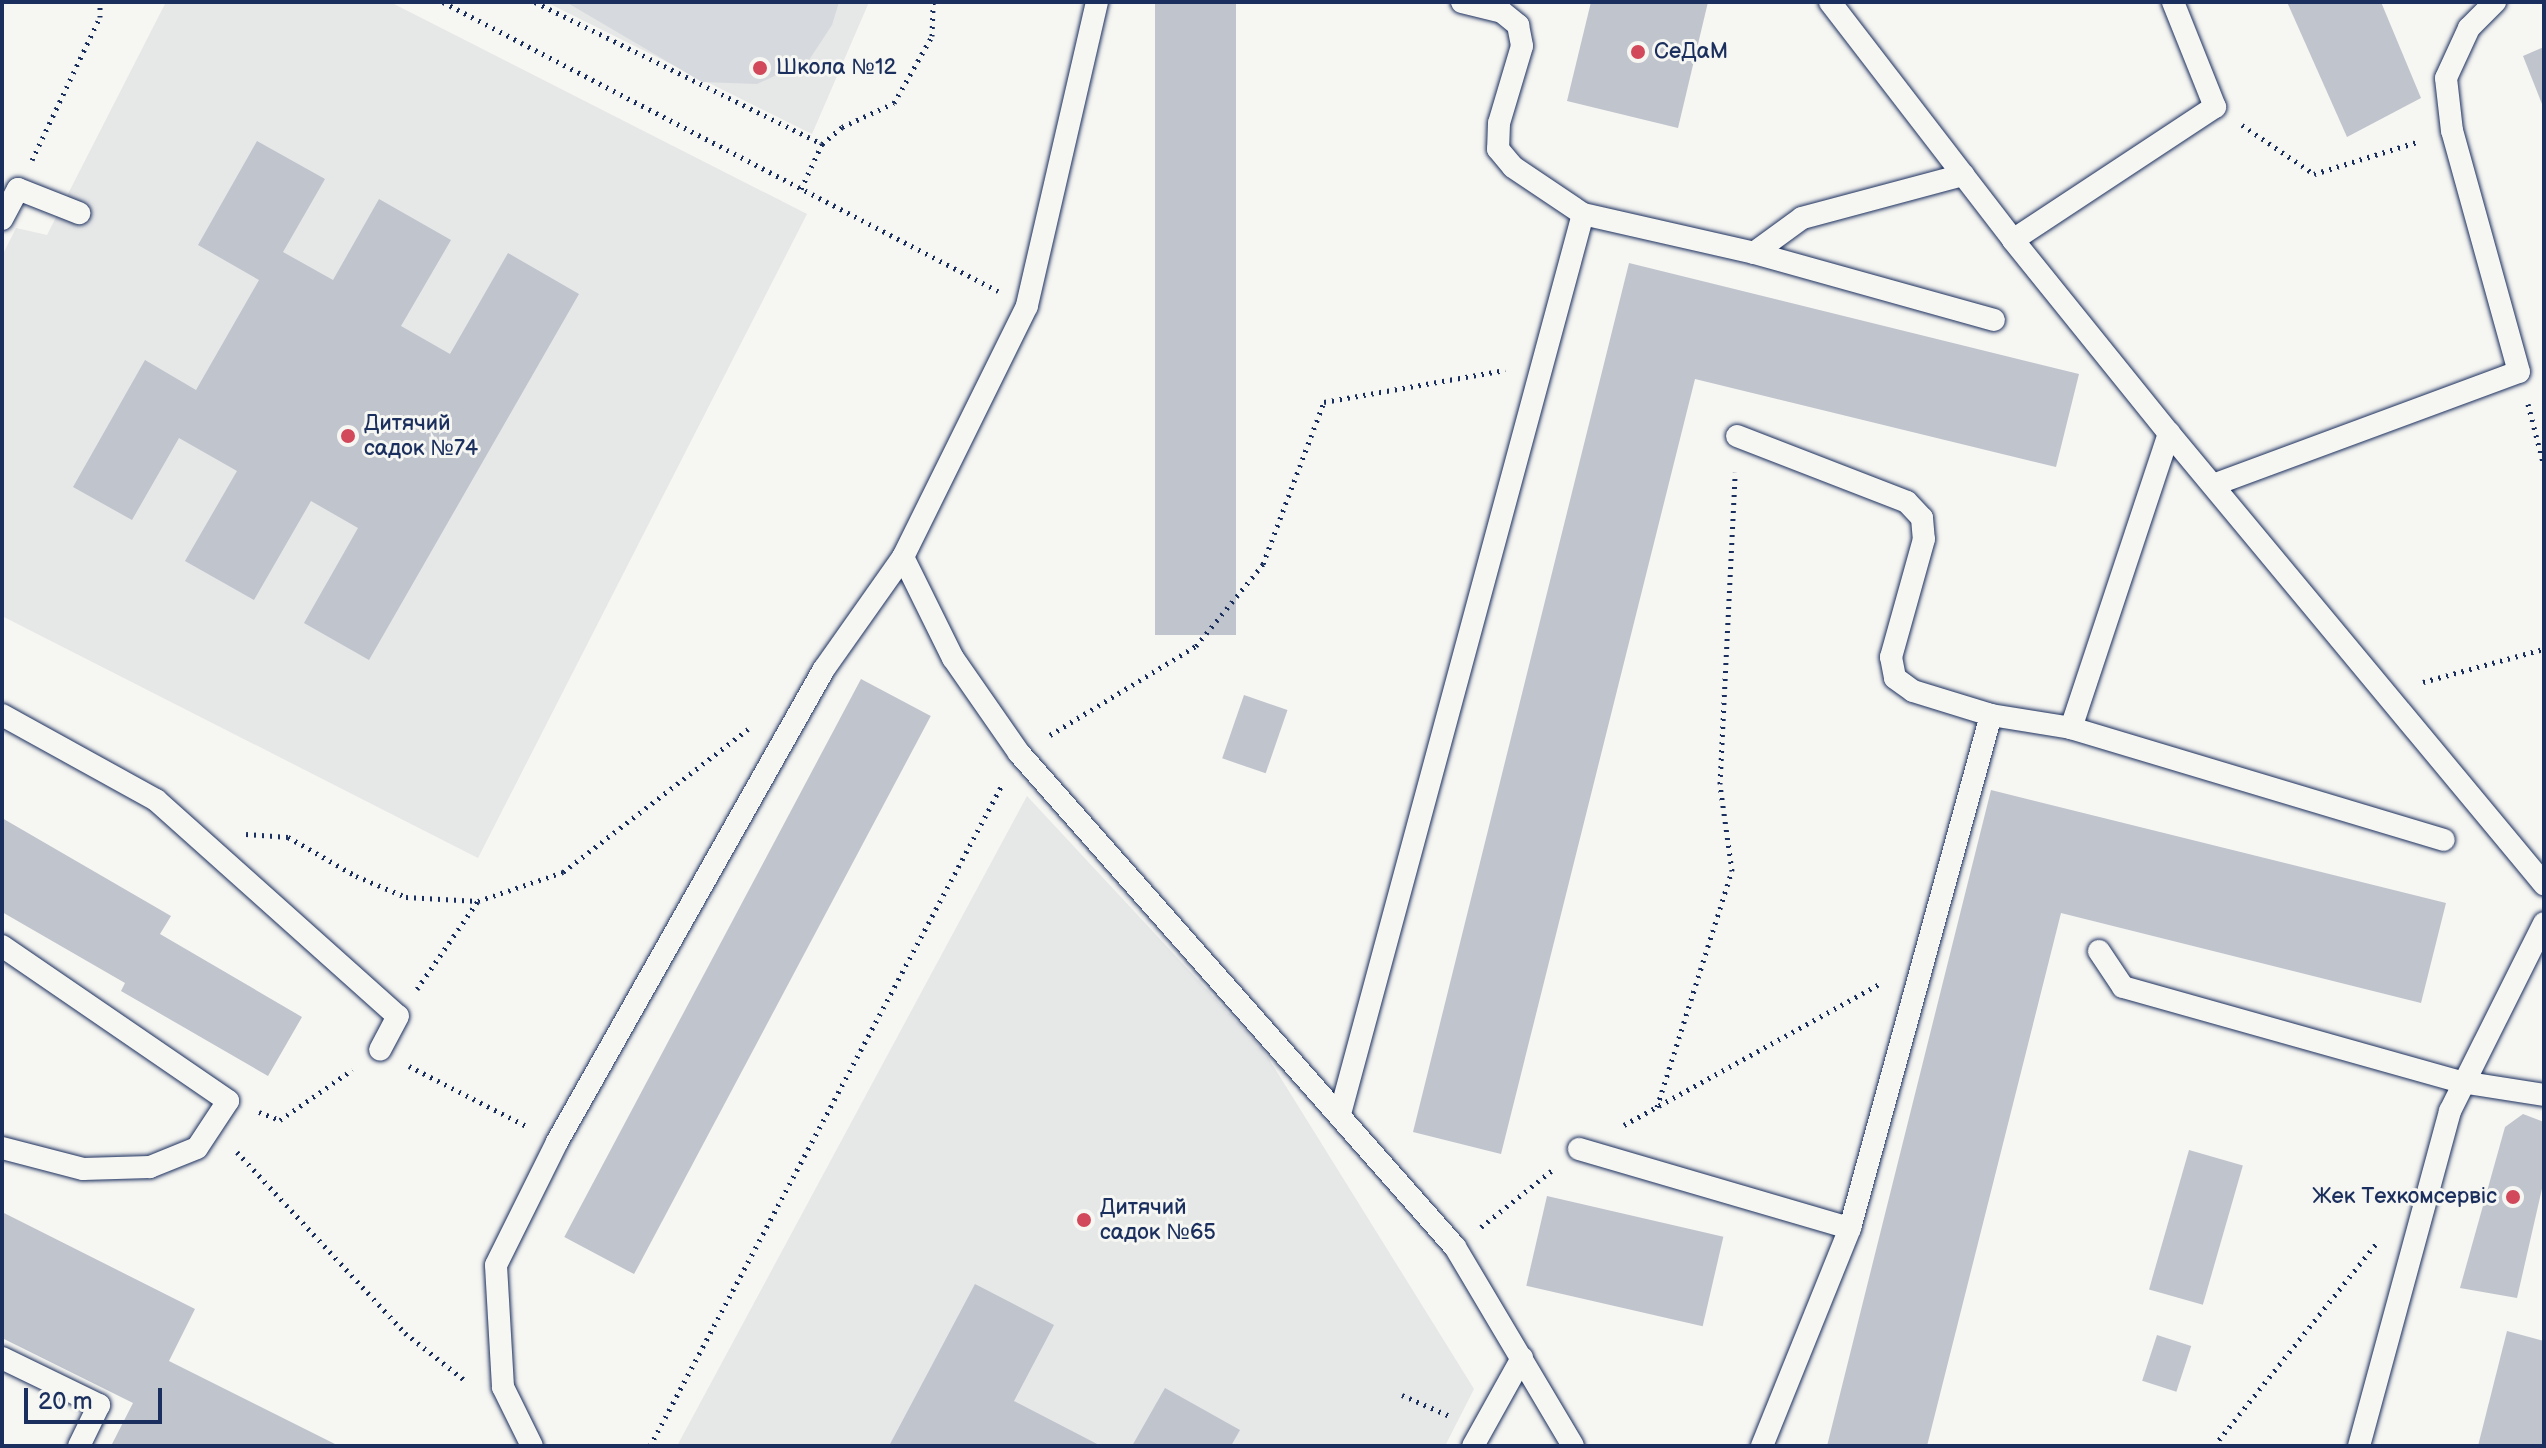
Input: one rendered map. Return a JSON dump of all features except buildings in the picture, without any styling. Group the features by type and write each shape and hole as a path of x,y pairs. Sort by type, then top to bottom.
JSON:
{"lane":[{"path":"532,1446 503,1387 496,1265 557,1142 824,669 903,557 1027,306 1097,2"},
{"path":"1462,2 1502,12 1518,25 1522,46 1499,123 1498,149 1513,167 1583,214 1754,253 1994,320"},
{"path":"1830,2 2013,240 2169,433 2544,884"},
{"path":"2013,240 2215,107 2173,2"},
{"path":"2213,485 2519,372 2452,131 2446,78 2469,28 2495,2"},
{"path":"1754,253 1802,218 1963,175"},
{"path":"2,219 18,189 79,213"},
{"path":"1340,1114 1583,214"},
{"path":"2071,728 2169,433"},
{"path":"1737,436 1907,502 1922,518 1924,539 1891,657 1895,678 1913,691 1991,715 2071,728 2444,840"},
{"path":"903,557 953,658 1019,753 1455,1247 1573,1446"},
{"path":"2,715 156,800 398,1016 380,1051"},
{"path":"1762,1446 1850,1228 1991,715"},
{"path":"2359,1446 2430,1175 2462,1082 2544,923"},
{"path":"2,946 228,1101 197,1148 150,1167 83,1169 2,1148"},
{"path":"2099,951 2123,987 2462,1082 2544,1095"},
{"path":"1579,1149 1850,1228"},
{"path":"2,1358 99,1405 79,1446"},
{"path":"1477,1438 1522,1358"}],"path":[{"path":"18,189 100,17 100,2"},
{"path":"443,2 1027,306"},
{"path":"535,2 822,144"},
{"path":"801,189 822,144 842,127 894,103 932,36 933,2"},
{"path":"2215,107 2314,174 2452,131"},
{"path":"650,1446 1019,753 1196,646 1263,564 1324,402 1543,363"},
{"path":"2519,372 2544,466"},
{"path":"1657,1107 1732,871 1720,784 1737,436"},
{"path":"2423,682 2544,649"},
{"path":"189,830 288,837 356,876 406,897 478,901 563,872 753,725"},
{"path":"398,1016 478,901"},
{"path":"1455,1247 1579,1149 1924,960"},
{"path":"228,1101 280,1120 380,1051 557,1142"},
{"path":"212,1124 405,1333 475,1388"},
{"path":"2214,1446 2382,1236"},
{"path":"1402,1395 1477,1438"}],"shaded area":[{"name":"Дитячий садок №74","path":"166,2 390,2 807,214 478,858 2,616 2,256 16,228 47,235"},
{"name":"Школа №12","path":"546,2 869,2 812,134"},
{"name":"Школа №12","path":"566,2 839,2 832,25 809,60 757,84 702,82"},
{"name":"Дитячий садок №65","path":"1027,796 1264,1051 1474,1389 1445,1446 677,1446"}],"place":[{"name":"СеДаМ","path":"1638,52"},
{"name":"Школа №12","path":"760,68"},
{"name":"Дитячий садок №74","path":"348,436"},
{"name":"Жек Техкомсервіс","path":"2513,1197"},
{"name":"Дитячий садок №65","path":"1084,1220"}]}
